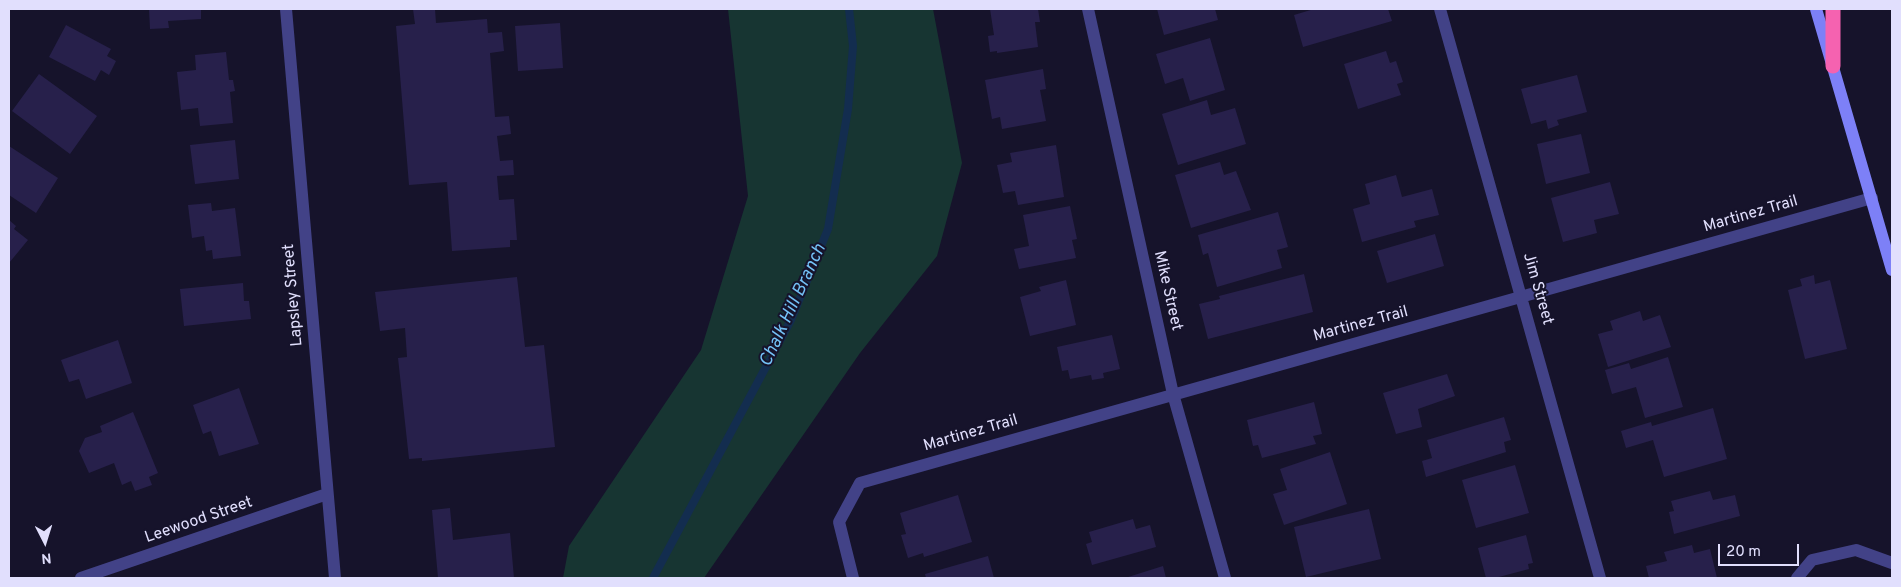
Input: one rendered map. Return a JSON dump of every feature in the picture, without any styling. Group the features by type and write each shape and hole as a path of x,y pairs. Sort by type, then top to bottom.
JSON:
{"highway":[{"path":"1833,9 1833,66"}],"main road":[{"path":"1816,9 1892,270"}],"street":[{"name":"Lapsley Street","path":"286,9 335,578"},
{"name":"Mike Street","path":"1088,9 1173,394 1225,578"},
{"name":"Jim Street","path":"1440,9 1600,578"},
{"name":"Martinez Trail","path":"853,578 839,522 860,483 1872,198"},
{"name":"Leewood Street","path":"81,578 327,494"},
{"path":"1797,578 1812,560 1856,550 1892,563"}],"green space":[{"path":"728,9 933,9 962,163 937,256 860,353 704,578 563,578 569,546 701,350 748,196"}],"building":[{"path":"149,9 201,9 201,19 168,21 169,28 150,29"},
{"path":"413,9 435,9 436,23 487,19 488,33 502,32 504,51 490,53 495,117 509,116 511,134 497,136 500,161 513,160 514,175 497,176 499,200 514,199 517,240 510,240 510,247 452,251 447,182 409,185 396,26 415,24"},
{"path":"990,9 1038,9 1040,22 1035,22 1038,47 997,53 997,51 990,52 988,36 994,35"},
{"path":"1157,9 1215,9 1218,20 1164,35"},
{"path":"1314,9 1388,9 1392,21 1303,47 1294,15"},
{"path":"560,23 563,68 518,71 515,26"},
{"path":"66,25 111,49 107,56 116,61 109,75 101,70 95,81 49,57"},
{"path":"1210,38 1225,90 1190,101 1183,78 1165,84 1156,54"},
{"path":"1386,51 1390,63 1396,61 1403,82 1397,84 1401,95 1358,109 1344,64"},
{"path":"226,52 229,80 233,80 235,91 230,92 233,123 200,126 198,108 181,110 177,72 196,70 195,55"},
{"path":"1043,69 1046,89 1040,90 1046,121 1002,129 1000,117 992,119 985,80"},
{"path":"39,74 97,116 70,154 12,111"},
{"path":"1577,75 1587,112 1557,120 1559,125 1548,129 1546,120 1531,124 1521,89"},
{"path":"1207,100 1211,115 1235,108 1246,144 1178,165 1162,114"},
{"path":"1581,134 1590,173 1546,184 1537,144"},
{"path":"235,140 239,179 195,184 190,145"},
{"path":"1056,145 1064,197 1018,205 1015,191 1003,193 997,165 1012,162 1010,153"},
{"path":"9,146 58,178 36,213 9,195"},
{"path":"1220,162 1224,175 1236,171 1251,210 1191,228 1175,175"},
{"path":"1396,175 1402,197 1432,189 1439,215 1414,221 1416,227 1362,242 1353,209 1370,204 1365,184"},
{"path":"1610,182 1619,214 1594,220 1597,233 1563,242 1551,198"},
{"path":"211,203 212,211 235,208 241,256 213,259 212,250 206,251 204,236 192,238 188,205"},
{"path":"1070,206 1077,239 1072,240 1076,258 1019,269 1014,249 1029,246 1023,215"},
{"path":"1278,212 1288,247 1277,250 1282,268 1217,287 1208,253 1203,255 1198,235"},
{"path":"9,220 16,226 14,229 28,240 9,263"},
{"path":"1435,234 1444,266 1387,283 1377,251"},
{"path":"1304,274 1313,312 1208,339 1199,304 1220,299 1219,296"},
{"path":"1814,275 1815,284 1830,280 1847,349 1805,359 1788,290 1802,286 1800,279"},
{"path":"517,277 525,347 544,345 555,447 422,461 422,458 409,459 398,358 407,357 405,328 380,331 375,292"},
{"path":"1066,280 1076,325 1030,336 1020,297 1041,291 1039,287"},
{"path":"243,283 244,301 249,301 251,319 184,326 180,289"},
{"path":"1640,311 1643,321 1660,315 1671,347 1608,367 1598,334 1613,330 1610,321"},
{"path":"1112,335 1120,369 1103,373 1104,378 1092,380 1091,375 1070,379 1068,370 1062,371 1057,347"},
{"path":"118,340 132,383 86,399 79,379 69,382 61,360"},
{"path":"1668,357 1683,407 1645,418 1636,387 1612,394 1605,370 1629,363 1631,369"},
{"path":"1447,374 1455,396 1418,409 1422,427 1396,434 1383,393"},
{"path":"239,388 259,444 219,456 211,431 203,434 193,405"},
{"path":"1314,402 1322,434 1313,436 1316,444 1262,458 1258,445 1253,446 1247,420"},
{"path":"1713,408 1727,459 1664,477 1653,440 1626,448 1621,431 1651,422 1652,426"},
{"path":"133,412 158,473 149,477 152,485 135,491 131,481 122,485 114,463 89,473 79,451 85,438 102,432 100,426"},
{"path":"1504,417 1511,440 1504,442 1506,452 1426,477 1422,461 1432,458 1427,440"},
{"path":"1330,452 1347,504 1284,525 1273,494 1287,490 1280,469"},
{"path":"1515,465 1529,513 1476,528 1462,480"},
{"path":"1710,491 1713,500 1735,495 1740,516 1674,534 1669,512 1674,511 1671,501"},
{"path":"958,495 972,542 924,557 923,553 908,558 901,535 906,534 900,513"},
{"path":"450,508 453,540 510,533 514,578 438,578 432,510"},
{"path":"1369,509 1381,559 1306,577 1294,527"},
{"path":"1133,519 1136,529 1150,525 1156,547 1092,565 1086,544 1092,542 1089,532"},
{"path":"1526,535 1533,563 1528,564 1529,569 1495,578 1486,578 1478,548"},
{"path":"1692,545 1694,553 1710,549 1717,578 1649,578 1646,566 1667,561 1664,552"},
{"path":"988,556 994,578 926,578 925,574"},
{"path":"1163,566 1166,578 1125,578"}],"waterway":[{"name":"Chalk Hill Branch","path":"653,578 791,320 828,229 848,109 853,46 849,9"}]}
